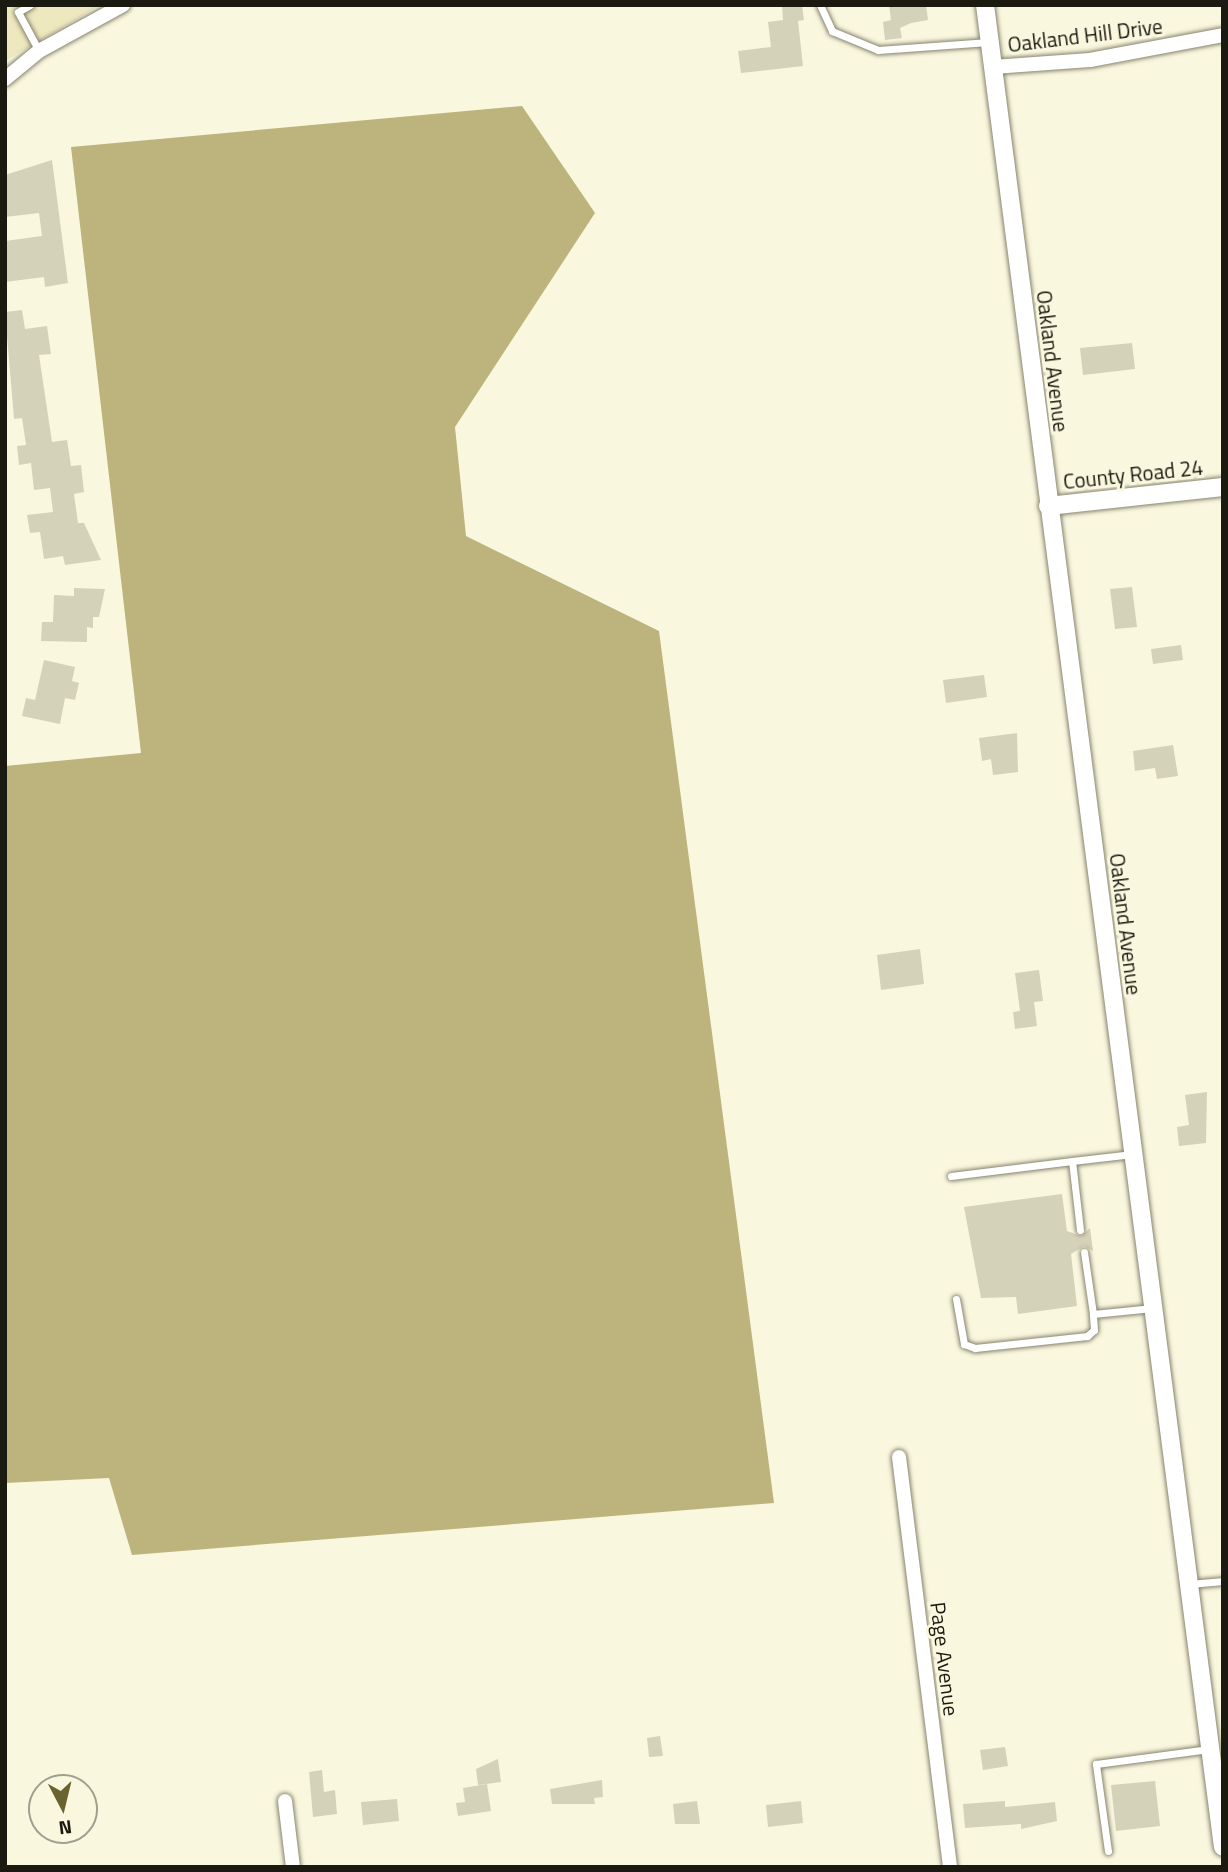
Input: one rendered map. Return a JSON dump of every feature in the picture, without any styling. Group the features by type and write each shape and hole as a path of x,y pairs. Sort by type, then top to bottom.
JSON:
{"street":[{"path":"5,79 39,51 123,5"},
{"name":"Oakland Avenue","path":"985,5 1223,1847"},
{"name":"Oakland Hill Drive","path":"993,67 1090,60 1223,35"},
{"name":"County Road 24","path":"1048,506 1223,487"},
{"name":"Page Avenue","path":"899,1457 950,1867"},
{"path":"285,1801 293,1867"}],"lane":[{"path":"30,5 18,12 39,51"},
{"path":"820,5 832,31 878,50 990,42"},
{"path":"951,1176 1133,1154"},
{"path":"1072,1161 1080,1230"},
{"path":"956,1299 964,1344 975,1348 1087,1336 1094,1330 1084,1252"},
{"path":"1093,1314 1153,1308"},
{"path":"1189,1584 1223,1581"},
{"path":"1108,1851 1096,1764 1210,1749"}],"shaded area":[{"path":"5,5 100,5 5,61"},
{"path":"522,106 595,213 455,427 466,536 659,631 774,1503 132,1555 109,1478 5,1483 5,766 141,753 71,147"}],"building":[{"path":"782,5 802,5 804,20 798,21 803,66 741,73 738,51 771,47 768,22 783,20"},
{"path":"889,5 926,5 928,20 900,28 902,38 885,40 883,22 891,20"},
{"path":"52,160 68,283 45,287 44,277 5,282 5,241 42,236 39,213 5,217 5,175"},
{"path":"22,310 25,329 47,326 51,354 39,355 52,442 67,440 71,466 81,465 84,492 74,494 78,523 84,523 101,560 65,565 63,556 44,559 40,532 30,533 27,515 53,512 50,488 34,490 31,463 19,465 17,446 26,445 22,418 14,419 5,312"},
{"path":"1132,343 1135,369 1083,375 1080,348"},
{"path":"1132,587 1137,627 1115,629 1110,589"},
{"path":"74,588 105,589 99,617 93,617 93,628 87,627 87,642 41,641 42,622 53,622 54,595 74,596"},
{"path":"1181,645 1183,660 1153,664 1151,649"},
{"path":"44,660 75,667 72,681 79,683 75,700 65,698 60,724 22,716 26,698 35,700"},
{"path":"984,675 987,697 946,703 943,680"},
{"path":"1017,733 1018,772 993,775 991,759 982,761 979,738"},
{"path":"1173,745 1178,776 1157,779 1155,768 1135,771 1133,751"},
{"path":"920,949 924,984 881,990 877,955"},
{"path":"1039,970 1043,1001 1034,1002 1037,1026 1015,1029 1013,1012 1020,1011 1015,973"},
{"path":"1207,1092 1206,1143 1179,1146 1177,1127 1189,1125 1185,1095"},
{"path":"1062,1194 1067,1231 1081,1236 1090,1228 1093,1251 1084,1246 1071,1254 1077,1306 1018,1314 1016,1297 981,1298 964,1207"},
{"path":"660,1736 663,1756 649,1757 647,1738"},
{"path":"1005,1747 1008,1766 983,1770 980,1750"},
{"path":"498,1759 501,1782 478,1785 476,1769"},
{"path":"322,1770 324,1792 335,1790 337,1814 313,1817 309,1772"},
{"path":"602,1780 603,1797 594,1798 595,1804 552,1804 550,1789"},
{"path":"1155,1781 1160,1826 1116,1831 1111,1785"},
{"path":"487,1784 491,1811 458,1816 456,1803 465,1802 463,1788"},
{"path":"397,1799 399,1821 363,1825 361,1802"},
{"path":"697,1801 700,1824 675,1824 673,1804"},
{"path":"801,1801 803,1823 768,1827 766,1805"},
{"path":"1005,1801 1005,1807 1055,1802 1057,1821 1021,1829 1021,1824 965,1828 963,1804"}]}
